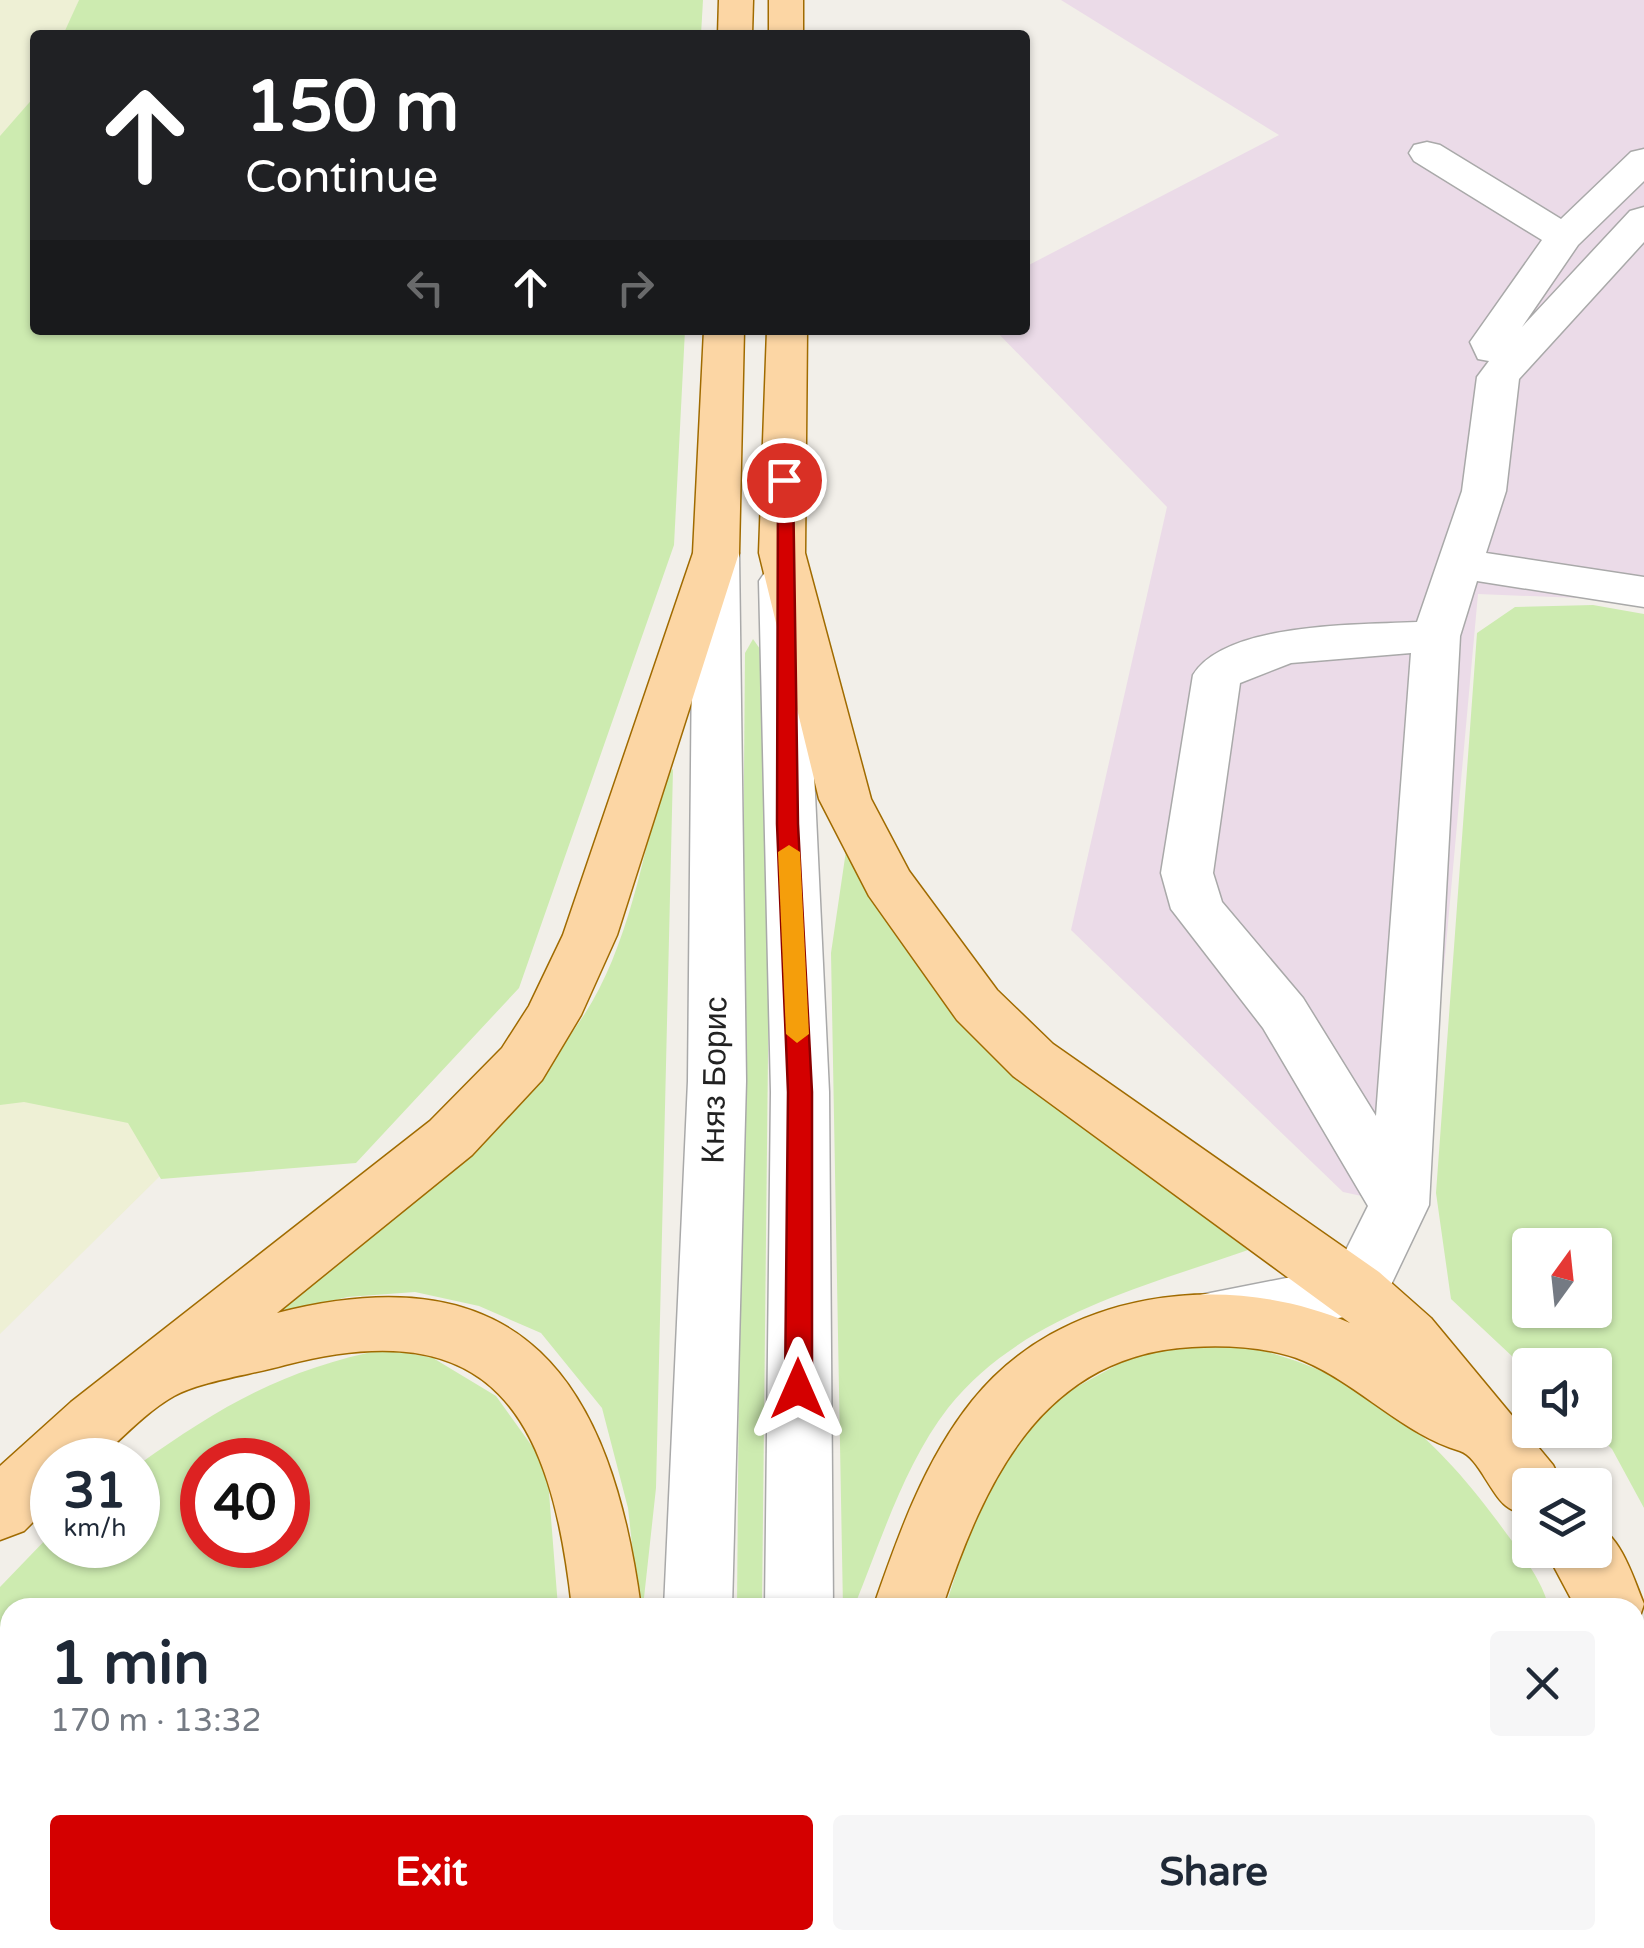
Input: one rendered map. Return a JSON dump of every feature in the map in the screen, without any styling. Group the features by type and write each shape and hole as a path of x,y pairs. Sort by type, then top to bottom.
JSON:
{"main road":[{"path":"735,30 736,0"},
{"path":"786,0 786,30"},
{"path":"0,1509 94,1422 451,1138 522,1064 553,1015 590,935 716,553 724,335"},
{"path":"787,335 782,553 845,799 888,882 933,950 977,1005 1032,1060 1357,1291 1410,1336 1515,1468"},
{"path":"911,1598 944,1504 998,1417 1066,1357 1130,1328 1212,1316 1301,1332 1384,1372 1512,1468"},
{"path":"158,1372 335,1328 408,1322 483,1342 538,1386 580,1464 605,1598"},
{"path":"1591,1568 1607,1598"}],"street":[{"path":"1427,153 1564,237"},
{"path":"1212,1316 1357,1291 1399,1205 1436,636 1484,490 1498,377 1491,342 1564,237 1644,160"},
{"path":"1498,377 1644,219"},
{"name":"Княз Борис","path":"698,1598 717,1081 716,553"},
{"path":"782,553 800,1092 799,1598"},
{"path":"1462,564 1644,592"},
{"path":"1399,1205 1284,1012 1198,909 1187,874 1217,675 1238,658 1313,646 1436,636"}],"shaded area":[{"path":"1061,0 1644,0 1644,606 1603,599 1478,594 1422,1209 1343,1192 1071,930 1167,507 1000,335 1030,335 1030,264 1279,135"}],"green space":[{"path":"0,0 79,0 66,30 30,30 30,104 0,137"},
{"path":"79,0 703,0 701,30 65,30"},
{"path":"30,102 30,335 685,335 674,545 519,988 356,1163 161,1179 128,1123 24,1102 0,1105 0,136"},
{"path":"1593,605 1644,614 1644,1508 1611,1448 1612,1348 1512,1348 1512,1356 1451,1299 1436,1193 1477,633 1515,607"},
{"path":"753,639 760,649 769,963 762,1598 737,1598 745,653"},
{"path":"673,769 656,1488 644,1598 638,1598 628,1508 602,1408 541,1333 479,1306 415,1292 347,1297 268,1319 438,1180 552,1060 584,1015 612,960 633,900 663,777"},
{"path":"847,844 1008,1071 1248,1250 1086,1308 1047,1327 978,1376 932,1430 895,1504 858,1598 843,1598 831,953"},
{"path":"24,1101 129,1122 160,1176 0,1334 0,1104"},
{"path":"1199,1337 1292,1360 1369,1396 1436,1449 1512,1542 1512,1568 1530,1568 1546,1598 948,1598 988,1474 1049,1402 1139,1353"},
{"path":"386,1349 433,1358 496,1396 547,1467 557,1598 0,1598 0,1587 30,1556 30,1568 160,1568 160,1450 226,1408 285,1379"}],"slow traffic":[{"path":"789,852 797,1034"}],"route":[{"path":"784,480 788,824 800,1092 798,1389"}]}
